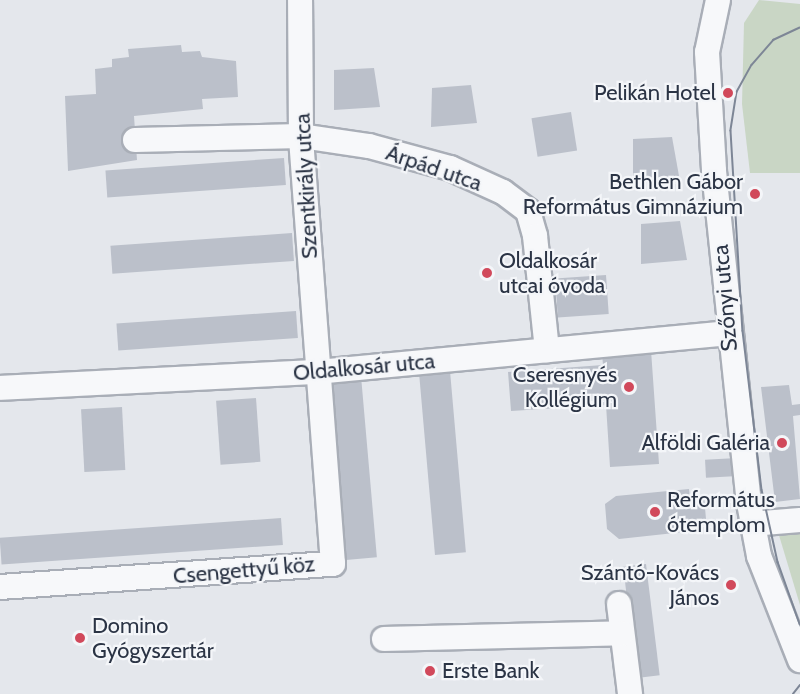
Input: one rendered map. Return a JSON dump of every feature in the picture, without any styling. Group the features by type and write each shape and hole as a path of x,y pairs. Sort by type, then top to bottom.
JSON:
{"street":[{"name":"Szentkirály utca","path":"300,0 301,136 317,372"},
{"name":"Szőnyi utca","path":"717,0 707,52 728,333 751,524 759,556 800,660"},
{"name":"Árpád utca","path":"135,140 301,136 369,147 450,168 503,192 528,211 535,236 547,350"},
{"name":"Oldalkosár utca","path":"0,388 317,372 728,333"},
{"name":"Csengettyű köz","path":"0,586 333,564 317,372"},
{"path":"751,524 800,520"},
{"path":"619,604 630,694"},
{"path":"384,639 622,633"}],"green space":[{"path":"759,0 800,4 800,173 750,173 742,104 744,23"},
{"path":"800,520 800,605 775,522"}],"building":[{"path":"181,45 182,52 200,51 202,57 236,61 238,97 202,99 203,109 134,116 137,160 68,171 65,96 96,94 95,69 112,67 112,59 129,57 128,49"},
{"path":"374,68 380,107 334,110 334,70"},
{"path":"471,85 477,123 431,127 432,88"},
{"path":"571,112 577,151 538,157 531,118"},
{"path":"672,137 679,176 633,179 633,139"},
{"path":"284,158 286,185 107,197 105,170"},
{"path":"680,221 687,260 641,264 641,224"},
{"path":"292,233 294,261 112,274 110,246"},
{"path":"606,275 609,314 558,317 555,279"},
{"path":"296,311 298,338 118,350 116,324"},
{"path":"651,350 659,464 610,467 606,405 511,411 508,372 603,365 602,354"},
{"path":"450,371 466,552 435,555 419,374"},
{"path":"361,376 377,557 346,560 330,379"},
{"name":"Alföldi Galéria","path":"789,385 792,405 800,404 800,415 793,416 800,499 775,502 761,387"},
{"path":"256,398 260,462 221,465 216,401"},
{"path":"122,407 125,470 84,472 81,409"},
{"path":"737,458 738,476 706,478 705,460"},
{"name":"Református ótemplom","path":"689,489 690,498 704,496 706,519 692,520 693,531 619,539 607,529 605,504 616,496"},
{"path":"281,518 283,545 2,565 0,538"},
{"path":"646,564 660,675 637,678 623,567"}],"tram line":[{"path":"800,28 774,40 752,65 737,92 731,131 743,331 762,490 778,562 800,624"},
{"path":"793,694 800,685"}],"place":[{"name":"Pelikán Hotel","path":"728,93"},
{"name":"Bethlen Gábor Református Gimnázium","path":"755,194"},
{"name":"Oldalkosár utcai óvoda","path":"487,273"},
{"name":"Cseresnyés Kollégium","path":"629,387"},
{"name":"Alföldi Galéria","path":"782,443"},
{"name":"Református ótemplom","path":"655,512"},
{"name":"Szántó-Kovács János","path":"731,585"},
{"name":"Domino Gyógyszertár","path":"80,638"},
{"name":"Erste Bank","path":"430,671"}]}
